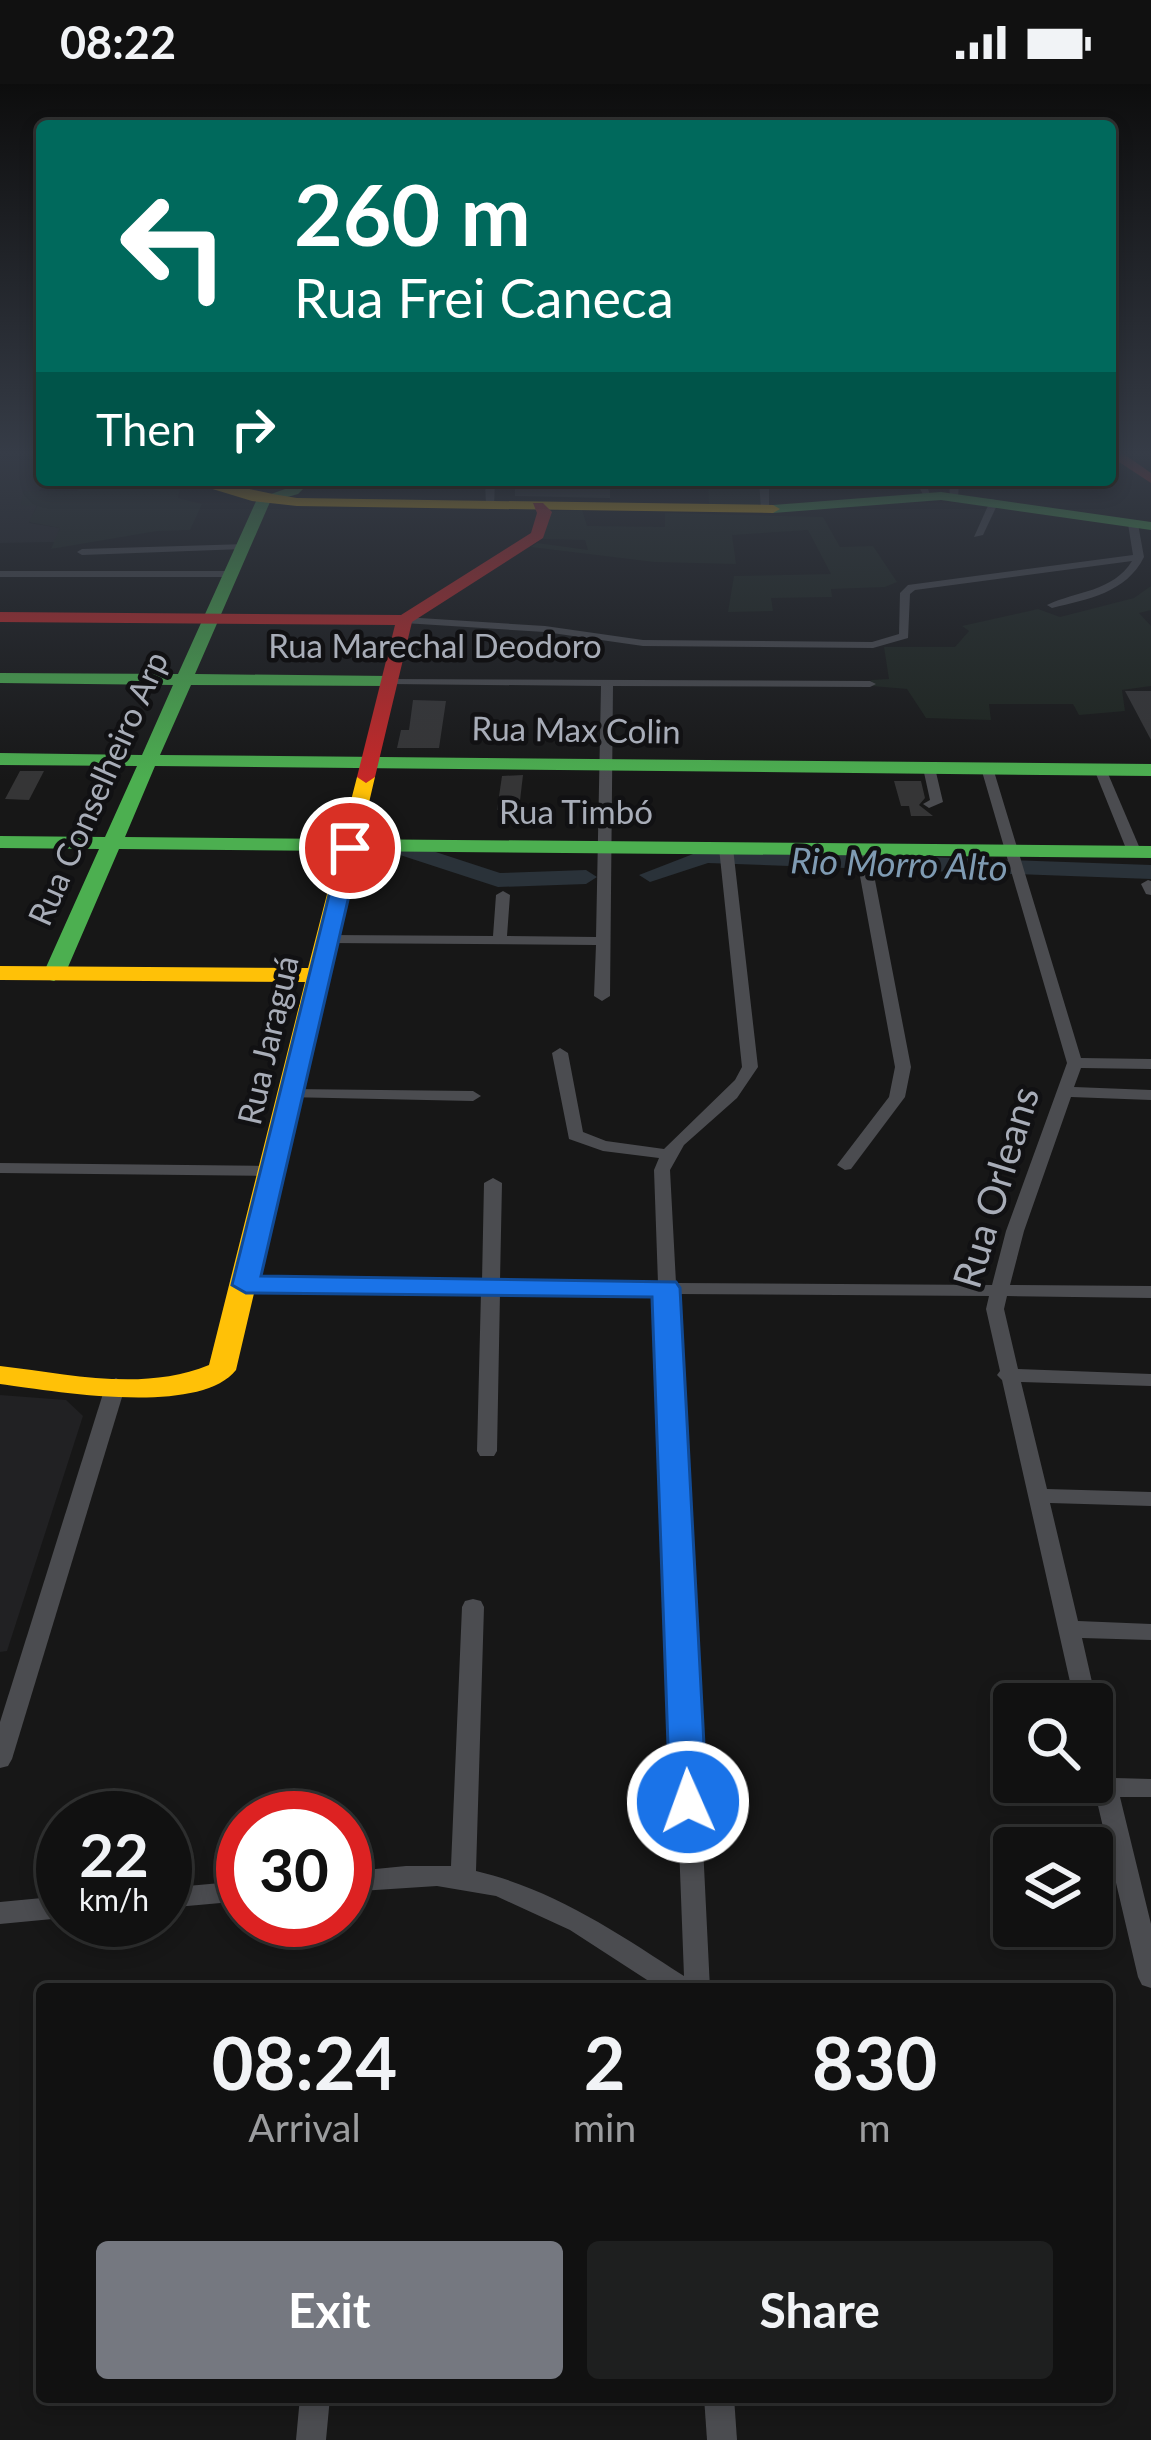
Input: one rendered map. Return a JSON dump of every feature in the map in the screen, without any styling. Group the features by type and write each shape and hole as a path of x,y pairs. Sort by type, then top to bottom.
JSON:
{"main road":[{"name":"Rua Conselheiro Arp","path":"54,974 236,562"},
{"path":"0,617 404,620 496,562"},
{"name":"Rua Jaraguá","path":"116,1384 180,1388 212,1379 227,1360 404,620"},
{"name":"Rua Marechal Deodoro","path":"0,678 389,681"},
{"name":"Rua Max Colin","path":"0,759 899,773 928,768 1151,770"},
{"name":"Rua Timbó","path":"0,842 604,847 1015,863 1143,851"},
{"path":"0,973 319,975"},
{"path":"0,1375 116,1384"}],"street":[{"path":"404,620 545,629 643,643 873,645 904,636 905,593 912,587 1101,562"},
{"path":"1052,605 1110,587 1133,562"},
{"path":"0,574 231,574"},
{"name":"Rua Marechal Deodoro","path":"389,681 870,684"},
{"path":"602,996 607,682"},
{"path":"928,768 937,802 929,804"},
{"name":"Rua Orleans","path":"987,768 1075,1063 996,1291 996,1329 1081,1683"},
{"path":"1100,769 1143,851"},
{"path":"697,1983 662,1183 668,1154 742,1083 750,1067 726,854"},
{"path":"845,1165 889,1111 903,1077 864,857"},
{"path":"500,940 503,895"},
{"path":"328,939 602,940"},
{"path":"560,1053 575,1135 603,1146 668,1154"},
{"path":"1075,1063 1151,1064"},
{"path":"1065,1092 1151,1095"},
{"path":"291,1094 473,1096"},
{"path":"0,1168 272,1171"},
{"path":"487,1451 493,1183"},
{"path":"246,1285 1151,1292"},
{"path":"1008,1380 1151,1380"},
{"path":"1008,1380 1151,1389"},
{"path":"0,1759 6,1723 116,1384"},
{"path":"1036,1496 1151,1499"},
{"path":"463,1878 473,1607"},
{"path":"1068,1629 1151,1632"},
{"path":"1113,1787 1151,1788"},
{"path":"1110,1803 1151,1977"},
{"path":"372,1881 463,1878 503,1888 566,1915 673,1983"},
{"path":"0,1912 36,1909"},
{"path":"311,2440 314,2403"},
{"path":"719,2403 722,2440"}],"shaded area":[{"path":"825,562 884,562 897,582 885,587 831,589 832,597 771,598 773,611 728,612 734,576 831,574"},
{"path":"1151,586 1151,610 1139,613 1151,626 1151,686 1122,690 1125,711 1079,715 1073,704 989,704 991,720 926,718 907,689 872,686 871,680 889,679 884,647 955,647 969,631 962,626 1038,609 1060,617 1134,598"},
{"path":"0,1395 66,1400 83,1416 7,1651 0,1652"}],"building":[{"path":"1125,691 1151,691 1151,740"},
{"path":"413,700 446,701 439,748 397,748 401,730 409,730"},
{"path":"20,771 44,771 29,800 5,799"},
{"path":"523,775 519,809 497,810 502,776"},
{"path":"894,781 921,781 925,798 919,805 933,816 911,816 909,806 901,806"}],"waterway":[{"name":"Rio Morro Alto","path":"405,849 498,880 586,877"},
{"name":"Rio Morro Alto","path":"650,875 706,856 1151,872"}],"traffic: fast":[{"path":"54,974 236,562"},
{"path":"0,678 389,681"},
{"path":"0,759 1151,770"},
{"path":"0,842 1151,852"}],"traffic: slow":[{"path":"0,1375 142,1388 197,1380 222,1370 366,777"},
{"path":"0,973 319,975"}],"traffic: jam":[{"path":"366,777 404,620 496,562"},
{"path":"0,617 404,620"}],"route":[{"path":"350,848 246,1285 666,1288 688,1802"}]}
